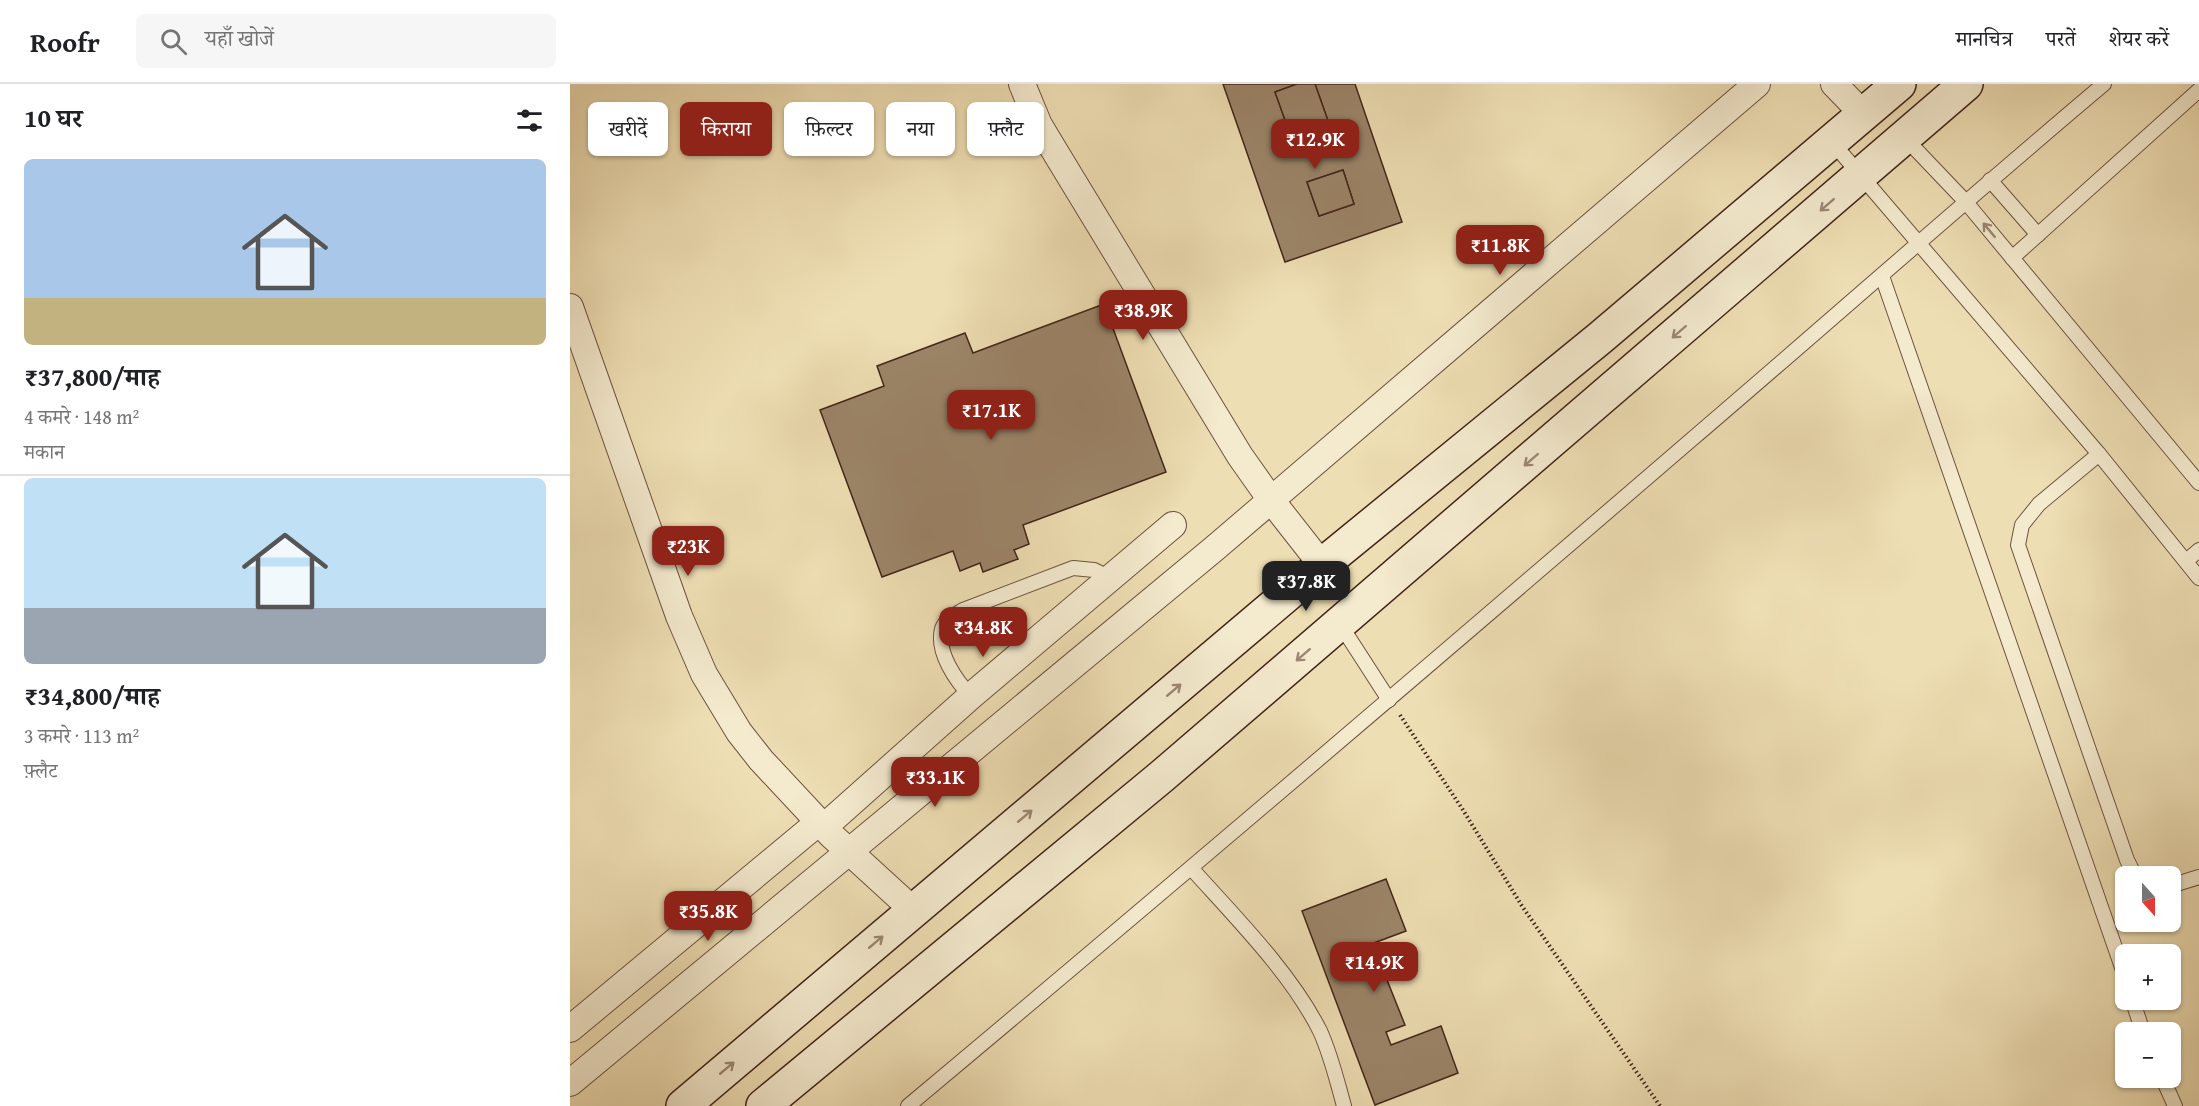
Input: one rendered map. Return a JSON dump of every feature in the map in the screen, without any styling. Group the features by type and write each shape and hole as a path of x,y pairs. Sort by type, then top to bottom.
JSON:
{"street":[{"path":"1022,84 1039,125 1240,456 1322,565"},
{"path":"570,1083 1271,500 1757,84"},
{"path":"1834,84 1864,115"},
{"path":"683,1106 1322,565 1600,338 1899,84"},
{"path":"763,1106 1161,777 1966,84"},
{"path":"570,307 679,616 704,674 739,732 761,760 848,852 913,910"},
{"path":"570,1029 821,824 1173,525"}],"lane":[{"path":"908,1106 1389,700 1882,276 1965,201 2104,84"},
{"path":"2012,258 2199,90"},
{"path":"1904,137 1965,201 2199,483"},
{"path":"1832,142 2099,454 2199,578"},
{"path":"1990,180 2038,235"},
{"path":"1882,276 2115,947"},
{"path":"2099,454 2040,504 2022,525 2018,545 2130,866"},
{"path":"2186,561 2199,550"},
{"path":"971,696 961,686 946,659 941,640 942,628 951,617 963,610 1073,568 1094,570 1110,578"},
{"path":"1340,624 1389,700"},
{"path":"1192,868 1300,996 1321,1032 1344,1106"},
{"path":"2181,883 2199,877"},
{"path":"2167,1088 2175,1106"}],"path":[{"path":"1389,700 1463,810 1522,906 1660,1106"}],"building":[{"path":"1223,84 1297,84 1275,92 1295,148 1333,135 1315,84 1355,84 1402,222 1285,262","holes":["1343,170 1354,204 1319,216 1307,182"]},
{"path":"1297,84 1315,84 1333,135 1295,148 1275,92"},
{"path":"1343,170 1354,204 1319,216 1307,182"},
{"path":"1104,304 1166,472 1023,525 1029,544 1014,550 1018,559 983,572 980,563 960,571 953,551 882,577 820,410 884,386 877,366 965,333 973,353"},
{"path":"1386,879 1406,931 1355,950 1360,962 1377,955 1405,1025 1386,1032 1391,1045 1441,1026 1458,1073 1375,1105 1302,911"}]}
